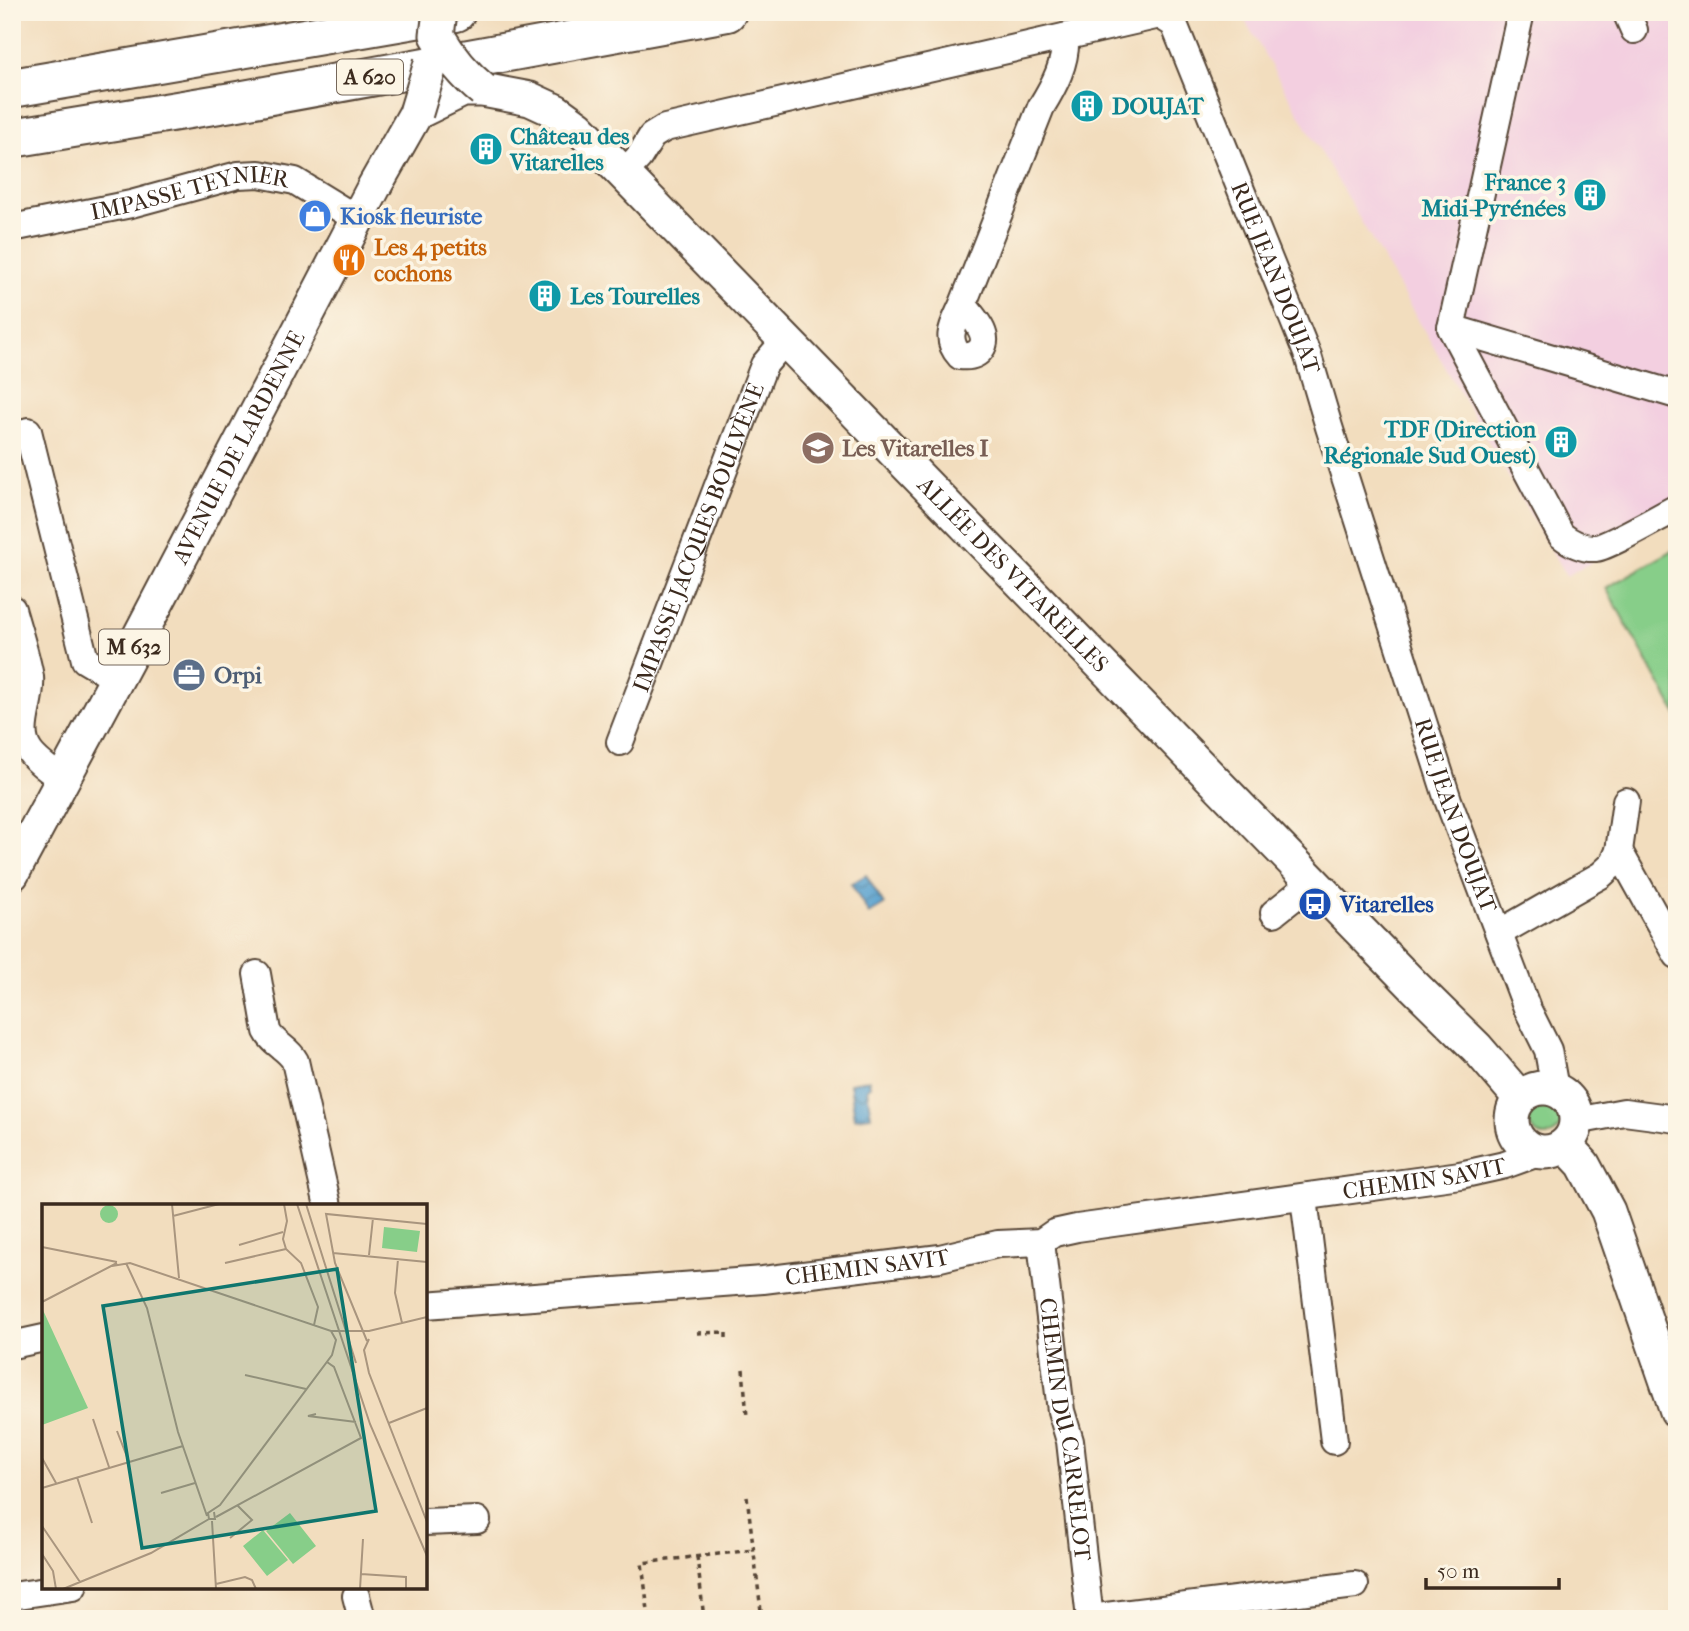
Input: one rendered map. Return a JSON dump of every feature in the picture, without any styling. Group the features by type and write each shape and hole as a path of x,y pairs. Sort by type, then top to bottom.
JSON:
{"highway":[{"name":"A 620","path":"12,138 238,101 727,12"},
{"name":"A 620","path":"12,88 441,31"}],"main road":[{"path":"416,113 473,90 453,61 441,31"},
{"name":"AVENUE DE LARDENNE","path":"17,854 63,780 357,219 416,113 441,31"},
{"name":"ALLÉE DES VITARELLES","path":"473,90 533,100 556,111 578,127 1477,1048 1520,1098"},
{"path":"1555,1089 1568,1098 1573,1105 1561,1139 1527,1148 1515,1132 1512,1118 1520,1098 1533,1090 1555,1089"},
{"path":"1561,1139 1583,1164 1608,1211 1669,1359 1677,1411"}],"street":[{"path":"1521,12 1451,328 1560,534 1579,546 1599,548 1677,508"},
{"name":"RUE JEAN DOUJAT","path":"622,174 639,157 652,136 665,128 1160,15 1174,24 1308,356 1448,800 1527,1008 1548,1051 1555,1089"},
{"path":"962,304 1041,107 1055,84 1066,50 1065,37"},
{"name":"IMPASSE TEYNIER","path":"12,228 131,204 238,175 259,174 295,181 357,219"},
{"path":"1451,328 1677,395"},
{"name":"IMPASSE JACQUES BOULVÈNE","path":"620,742 764,365 785,341"},
{"path":"28,431 85,660 117,679"},
{"path":"12,609 30,678 23,732 25,743 31,752 63,780"},
{"path":"1499,933 1601,875 1613,864 1619,851 1626,801"},
{"path":"1619,851 1677,956"},
{"path":"1274,913 1313,882"},
{"path":"257,974 267,1031 270,1037 290,1051 295,1060 328,1204"},
{"name":"CHEMIN SAVIT","path":"427,1305 763,1280 940,1258 998,1244 1041,1242 1054,1233 1077,1228 1487,1170 1624,1112 1677,1119"},
{"path":"1304,1198 1334,1441"},
{"name":"CHEMIN DU CARRELOT","path":"1041,1242 1061,1410 1070,1441 1090,1618 1354,1585"},
{"path":"12,1345 42,1338"},
{"path":"427,1522 477,1520"},
{"path":"12,1596 60,1589"}],"path":[{"path":"697,1334 726,1332 726,1339"},
{"path":"743,1369 747,1417"},
{"path":"747,1496 762,1619"},
{"path":"649,1619 642,1563 753,1550"},
{"path":"696,1556 704,1619"}],"shaded area":[{"path":"1240,12 1677,12 1677,516 1566,576"}],"green space":[{"path":"1677,548 1677,715 1606,588"},
{"path":"1545,1104 1556,1109 1561,1120 1556,1131 1545,1136 1534,1131 1529,1120 1534,1109"}],"water":[{"path":"866,875 884,905 869,914 851,884"},
{"path":"869,1080 870,1086 867,1089 871,1116 855,1118 850,1083"}],"place":[{"name":"DOUJAT","path":"1087,106"},
{"name":"Château des Vitarelles","path":"486,149"},
{"name":"France 3 Midi-Pyrénées","path":"1590,195"},
{"name":"Kiosk fleuriste","path":"315,216"},
{"name":"Les 4 petits cochons","path":"349,260"},
{"name":"Les Tourelles","path":"545,296"},
{"name":"TDF (Direction Régionale Sud Ouest)","path":"1561,442"},
{"name":"Les Vitarelles I","path":"818,448"},
{"name":"Orpi","path":"189,675"},
{"name":"Vitarelles","path":"1315,904"}]}
